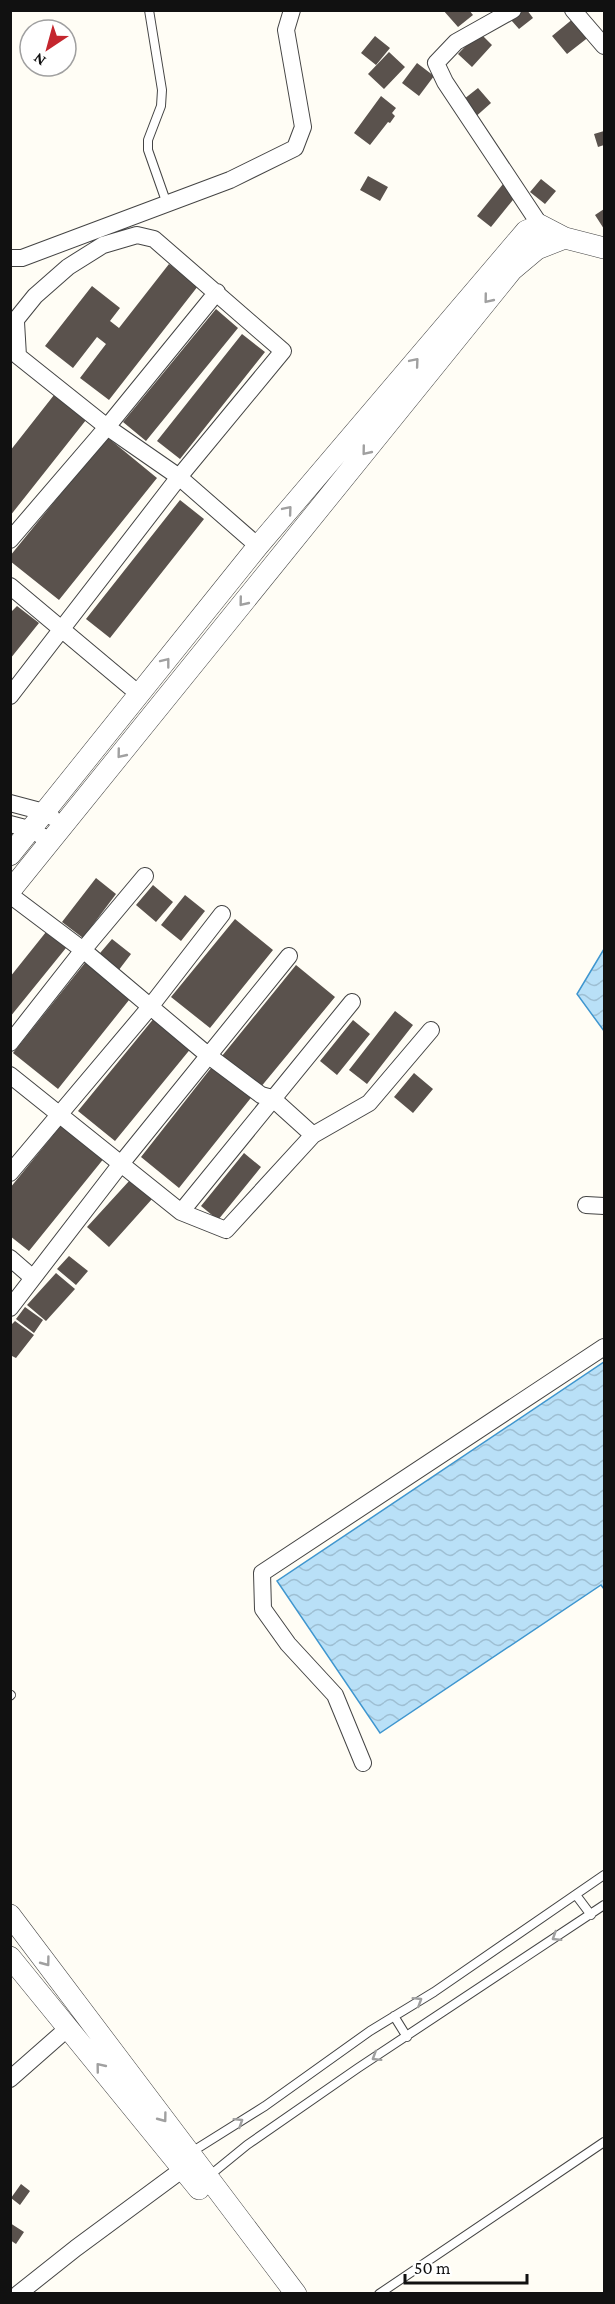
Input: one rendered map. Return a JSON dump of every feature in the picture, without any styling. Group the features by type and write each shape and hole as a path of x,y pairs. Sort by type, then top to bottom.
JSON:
{"street":[{"path":"10,258 22,258 230,180 295,148 303,127 286,30 292,10"},
{"path":"513,10 456,42 436,63 445,82 540,225 565,238 604,248"},
{"path":"573,10 604,46"},
{"path":"10,855 20,827 44,812 258,546 526,231 540,225"},
{"path":"10,696 179,477 283,351 154,239 137,235 103,245 68,267 35,296 13,325 18,356 107,427 179,477 258,546"},
{"path":"313,1135 272,1098 261,1095 209,1056 83,950 10,893 512,270 537,249 565,238"},
{"path":"10,540 107,427 217,292"},
{"path":"10,586 60,630 140,694"},
{"path":"10,803 44,812 64,824"},
{"path":"20,827 51,841"},
{"path":"10,1043 145,876"},
{"path":"10,1173 150,1007 222,914"},
{"path":"10,1308 120,1165 289,956"},
{"path":"181,1212 352,1002"},
{"path":"10,1075 181,1212 226,1230 313,1135 369,1103 431,1030"},
{"path":"585,1205 604,1206"},
{"path":"10,1258 33,1278"},
{"path":"363,1763 335,1695 288,1644 263,1609 262,1573 604,1347"},
{"path":"10,1915 280,2294"},
{"path":"10,1957 68,2028 186,2161 207,2178 296,2294"},
{"path":"11,2079 68,2028"},
{"path":"18,2294 186,2161"}],"lane":[{"path":"149,10 162,90 161,106 148,140 148,150 167,204"},
{"path":"186,2161 355,2041 604,1875"},
{"path":"576,1895 591,1915"},
{"path":"207,2178 247,2145 358,2068 604,1905"},
{"path":"394,2016 407,2037"},
{"path":"379,2294 604,2142"}],"water":[{"path":"604,949 604,1031 577,994"},
{"path":"604,1362 604,1589 601,1585 380,1733 277,1581"}],"building":[{"path":"443,10 469,10 473,15 458,27"},
{"path":"523,10 527,10 533,18 519,29 511,20"},
{"path":"574,18 590,36 567,54 552,36"},
{"path":"479,32 492,45 472,67 458,54"},
{"path":"375,36 390,48 376,65 361,53"},
{"path":"389,52 405,67 384,89 368,74"},
{"path":"417,63 434,76 419,96 402,83"},
{"path":"478,88 491,103 473,119 459,103"},
{"path":"381,96 396,108 392,113 395,116 370,145 354,133"},
{"path":"604,131 604,145 598,147 594,134"},
{"path":"368,176 388,187 380,201 360,190"},
{"path":"541,179 556,191 545,204 530,192"},
{"path":"503,184 517,195 491,227 477,216"},
{"path":"604,209 604,229 595,215"},
{"path":"169,264 198,286 109,400 80,378 106,344 97,337 73,368 45,346 92,286 120,308 110,321 119,328"},
{"path":"216,309 238,328 146,441 123,422"},
{"path":"242,334 265,352 180,459 157,441"},
{"path":"54,395 86,420 10,516 10,451"},
{"path":"107,437 157,478 59,600 10,561 10,556"},
{"path":"180,500 204,519 110,638 86,619"},
{"path":"17,606 39,623 10,659 10,613"},
{"path":"96,878 116,894 83,938 62,922"},
{"path":"153,885 173,902 156,922 136,905"},
{"path":"185,895 205,911 181,941 161,925"},
{"path":"235,919 273,950 210,1028 171,997"},
{"path":"50,927 70,943 10,1017 10,977"},
{"path":"112,939 131,954 115,975 95,959"},
{"path":"88,959 133,995 58,1089 13,1053"},
{"path":"296,965 335,997 260,1088 222,1056"},
{"path":"395,1011 413,1025 367,1084 349,1070"},
{"path":"155,1017 192,1047 115,1141 78,1111"},
{"path":"353,1020 370,1034 337,1075 320,1061"},
{"path":"215,1063 254,1094 179,1188 141,1157"},
{"path":"414,1073 433,1089 413,1113 394,1097"},
{"path":"63,1123 105,1157 29,1251 10,1236 10,1188"},
{"path":"244,1153 261,1167 218,1220 201,1206"},
{"path":"130,1180 152,1199 109,1247 87,1227"},
{"path":"69,1256 88,1271 76,1285 57,1269"},
{"path":"56,1273 75,1289 46,1321 27,1305"},
{"path":"25,1307 43,1320 34,1333 16,1319"},
{"path":"15,1321 34,1335 16,1358 10,1355 10,1326"},
{"path":"21,2184 30,2191 20,2205 11,2198"},
{"path":"10,2223 24,2232 16,2244 10,2240"}]}
